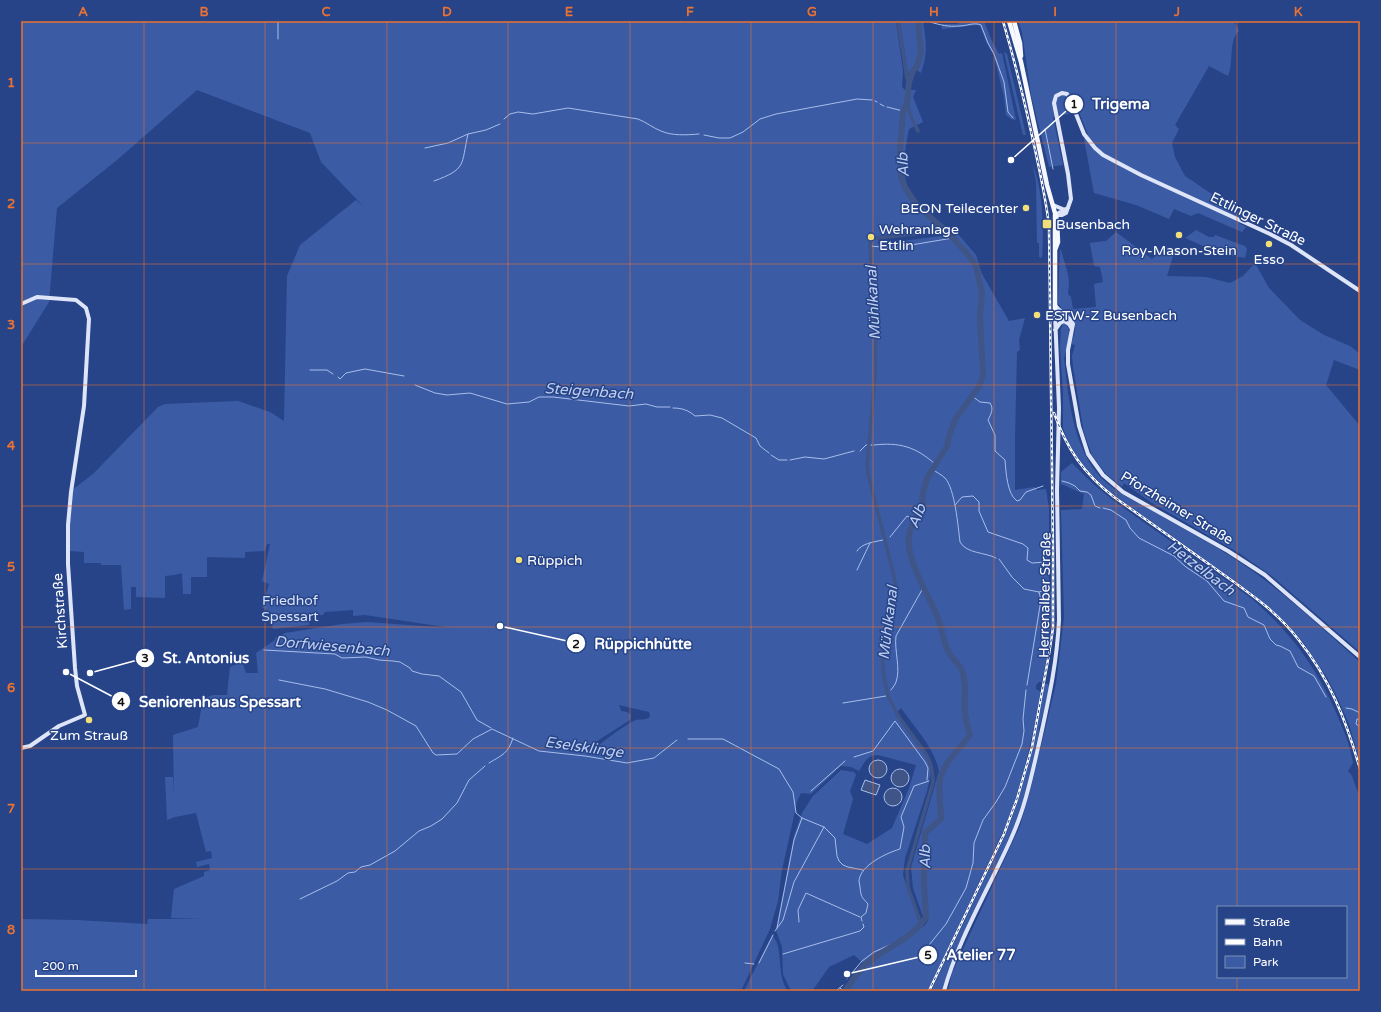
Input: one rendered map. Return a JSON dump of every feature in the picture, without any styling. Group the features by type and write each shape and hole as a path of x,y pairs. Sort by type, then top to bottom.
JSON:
{"main road":[{"path":"1009,21 1021,62"},
{"path":"1014,21 1020,43 1021,62"},
{"name":"Herrenalber Straße","path":"944,991 954,961 1016,826 1032,773 1053,683 1058,645 1057,483 1059,408 1054,305 1055,250 1058,242 1058,232 1057,220 1046,180 1021,62"},
{"name":"Ettlinger Straße","path":"1067,209 1071,199 1068,174 1054,103 1056,96 1060,93 1065,93 1069,96 1084,134 1095,148 1112,160 1281,240 1360,291"},
{"path":"1053,204 1067,209"},
{"path":"1055,215 1067,209"},
{"name":"Kirchstraße","path":"21,304 37,297 71,299 80,302 86,308 89,319 84,406 71,492 67,552 75,668 77,686 85,715 59,726 30,746 21,748"},
{"path":"1054,305 1062,313 1069,317 1072,321 1072,329"},
{"path":"1055,315 1062,313"},
{"path":"1055,315 1072,329"},
{"path":"1055,330 1060,323 1064,321"},
{"name":"Pforzheimer Straße","path":"1072,329 1068,350 1068,364 1079,426 1088,454 1103,475 1123,492 1228,551 1265,575 1360,657"}],"green space":[{"name":"Friedhof Spessart","path":"21,21 896,21 903,71 902,87 905,90 916,90 913,97 923,122 909,129 904,168 907,186 917,203 946,227 879,236 878,244 958,234 976,255 982,274 1009,321 1025,318 1019,340 1020,350 1017,352 1015,490 1035,487 1037,490 1046,489 1049,509 1049,545 1047,544 1047,565 1049,565 1049,588 1052,592 1046,660 1042,682 1039,682 1036,685 1036,689 1041,692 1022,776 1012,809 1006,825 928,991 846,991 865,965 854,955 829,967 812,991 791,991 783,974 782,947 776,930 794,835 802,813 813,796 841,770 854,772 856,775 850,791 853,799 843,834 867,844 892,828 909,788 916,765 874,755 865,762 859,771 851,767 841,766 811,794 801,793 797,802 782,870 778,901 770,929 741,991 21,991 21,919 147,924 148,919 205,919 171,918 174,889 204,876 204,872 210,870 209,864 197,867 196,862 212,858 211,851 206,852 196,813 167,820 165,777 173,777 174,797 173,735 198,727 203,699 213,695 227,695 230,667 242,662 246,673 258,673 256,653 275,640 275,638 285,633 342,624 367,622 451,628 365,615 353,616 353,610 325,612 323,615 310,616 309,625 273,629 271,613 262,607 269,584 262,581 270,544 267,544 265,551 245,552 245,558 207,557 207,577 191,577 191,594 183,594 182,573 165,576 165,598 136,597 136,587 131,587 131,609 124,610 121,565 84,563 84,552 70,551 69,530 72,490 93,474 158,407 165,404 238,401 270,412 284,421 287,276 300,245 356,200 364,207 321,162 310,133 197,90 117,160 57,208 49,302 21,347","holes":["619,705 649,712 649,718 636,720 627,725 606,739 592,752 583,750 630,720 631,715 627,712 621,711","901,708 918,730 933,754 939,771 911,867 913,888 922,914 928,920 926,924 915,933 913,931 919,922 903,875 905,858 927,791 931,773 927,758 895,714"]},
{"path":"900,21 923,21 926,47 925,59 921,73 913,67 908,74"},
{"path":"969,21 984,21 999,54 1002,53 1016,120 1011,119 1006,115 1004,97 994,56 986,42 980,26 977,25 942,29 942,24 956,24"},
{"path":"1018,21 1234,21 1239,31 1233,40 1231,65 1228,76 1209,66 1175,125 1179,129 1172,143 1175,157 1185,176 1243,215 1239,223 1246,227 1242,232 1198,213 1191,216 1174,209 1169,219 1136,205 1094,193 1084,139 1089,137 1079,112 1053,117 1063,165 1049,167 1031,95 1022,32"},
{"path":"1004,52 1007,54 1026,135 1023,135"},
{"path":"1033,166 1041,199 1043,236 1042,258 1039,257 1039,243 1037,243 1036,182"},
{"path":"1196,230 1209,237 1214,237 1215,235 1245,246 1247,249 1245,258 1219,253 1185,238"},
{"path":"1116,232 1152,259 1164,249 1174,253 1167,276 1206,277 1230,283 1243,276 1255,263 1269,288 1300,320 1324,335 1350,346 1360,354 1360,370 1334,360 1326,385 1360,426 1360,652 1273,577 1239,553 1152,503 1124,483 1122,487 1106,474 1092,455 1084,433 1073,367 1072,356 1075,345 1071,344 1075,324 1074,320 1067,313 1061,310 1058,303 1060,251 1061,249 1068,275 1068,294 1071,297 1073,309 1096,307 1094,284 1103,282 1100,267 1094,266 1090,243 1106,241"},
{"path":"1064,323 1069,329 1069,338 1064,357 1072,417 1081,446 1096,472 1108,484 1123,494 1217,548 1268,582 1360,662 1360,762 1349,724 1328,679 1303,642 1286,623 1252,593 1110,492 1086,469 1077,457 1068,442 1063,428 1063,393 1060,348 1061,328 1063,326 1061,324"},
{"path":"1072,463 1093,484 1118,504 1251,598 1277,622 1299,648 1318,677 1334,708 1348,742 1353,763 1348,771 1352,776 1360,798 1360,991 948,991 952,973 1020,826 1031,788 1056,684 1064,617 1061,510 1082,509 1084,494 1061,484 1061,472"},
{"path":"1045,684 1048,684 1050,688 1039,728 1027,787 1014,828 951,963 942,991 931,991 1004,838 1018,801 1029,762"},
{"path":"772,935 778,947 782,977 788,991 744,991"}],"shaded area":[{"path":"878,760 884,763 887,769 884,775 878,778 872,775 869,769 872,763"},
{"path":"896,769 904,769 909,774 907,785 904,787 896,787 891,782 891,774"},
{"path":"865,780 880,785 876,795 861,790"},
{"path":"893,788 899,791 902,797 899,803 893,806 887,803 884,797 887,791"}],"waterway":[{"path":"278,21 278,39"},
{"path":"898,21 907,78 909,82"},
{"name":"Alb","path":"918,21 924,22"},
{"name":"Alb","path":"845,991 866,964 914,931 926,917 924,884 925,833 941,819 939,795 941,775 952,757 970,735 965,714 965,685 963,674 960,667 948,651 939,620 918,577 909,545 911,527 923,502 922,497 927,478 947,446 956,418 978,388 983,376 980,316 982,293 976,266 953,238 916,204 904,186 901,176 900,150 903,111 907,103 909,82 913,71 917,66 921,53 918,21"},
{"path":"930,22 952,26 973,24 981,25 994,54 1004,82 1008,112 1013,118"},
{"path":"704,135 719,138 730,138 743,132 760,119 776,114 857,99 872,100"},
{"path":"907,103 911,117 918,131"},
{"path":"880,104 884,106"},
{"path":"887,107 903,111"},
{"path":"504,119 510,114 518,112 533,114 568,108 638,119 658,130 670,134 699,134"},
{"path":"434,181 452,173 461,165 468,134 486,130 500,124"},
{"path":"1045,129 1053,169"},
{"path":"425,148 448,143 468,134"},
{"name":"Mühlkanal","path":"921,924 908,887 907,871 933,778 928,757 899,717 888,696 884,678 882,654 893,608 896,587 867,465 875,377 876,329 871,285 870,239 957,229"},
{"path":"870,246 893,248 953,238"},
{"name":"Steigenbach","path":"338,377 340,379 346,373 365,369 404,376"},
{"name":"Steigenbach","path":"310,370 327,370 333,374"},
{"name":"Steigenbach","path":"415,385 435,393 447,395 470,393 507,404 529,402 539,397 553,397 629,406 646,404 657,407 670,407"},
{"name":"Hetzelbach","path":"972,396 980,402 990,403 992,407 992,412 988,420 995,435 995,451 1005,460 1009,488 1014,498 1017,501 1020,500 1026,492 1043,486"},
{"name":"Steigenbach","path":"673,408 685,410 695,416 710,415 722,418 756,438 760,446 769,453"},
{"path":"874,445 892,444 907,447 921,453 935,464"},
{"name":"Mühlkanal","path":"860,451 866,445 872,445"},
{"name":"Steigenbach","path":"790,460 805,457 824,459 854,451"},
{"name":"Steigenbach","path":"771,455 779,460 787,460"},
{"path":"932,469 945,478 951,490 956,508 960,542 967,549 996,558"},
{"name":"Hetzelbach","path":"1062,481 1075,486 1080,491 1087,492 1091,495 1095,506 1100,508"},
{"path":"955,505 962,497 973,496 979,502 979,511 988,532 1023,544 1028,548 1027,560 1032,563 1046,562"},
{"name":"Hetzelbach","path":"1103,508 1111,510 1126,520 1130,528 1139,538 1174,556 1186,567 1207,581 1224,601 1244,608 1248,617 1264,625 1270,639 1276,645 1290,651 1298,667 1314,676 1326,697"},
{"path":"890,537 907,516 915,520"},
{"path":"857,551 862,546 883,540"},
{"path":"857,570 870,543"},
{"path":"999,559 1012,577 1024,589 1039,592 1041,600 1027,685"},
{"path":"891,690 896,683 898,671 896,636 923,588"},
{"path":"1039,592 1046,590"},
{"name":"Dorfwiesenbach","path":"264,650 335,654 342,658 366,657 400,662 412,671 439,676 461,692 477,720 491,728"},
{"name":"Eselsklinge","path":"279,680 325,689 368,702 387,710 416,726 433,753 436,755 457,754 473,739 492,729 539,751 585,756 627,763 654,758 677,740"},
{"path":"921,955 946,924 966,888 973,863 974,843 983,820 1005,787 1022,744 1026,690"},
{"path":"843,703 886,696"},
{"name":"Hetzelbach","path":"1346,708 1360,713"},
{"name":"Hetzelbach","path":"1360,719 1357,719 1356,724 1360,727"},
{"path":"854,757 873,751 895,721 925,762 928,768 927,780"},
{"path":"489,763 507,751 513,738"},
{"name":"Eselsklinge","path":"688,739 723,739 779,769 793,792 796,813 802,818 824,827 835,838 837,856 843,865 863,870"},
{"path":"811,791 845,761"},
{"path":"300,899 337,881 348,873 355,872 361,867 370,865 395,851 419,831 442,819 457,803 469,780 485,766"},
{"path":"862,921 861,917 866,913 868,904 861,895 859,881 861,875 864,870 875,860 900,849 904,827 901,817 914,786 929,781"},
{"path":"777,928 794,840 802,818"},
{"path":"775,931 783,920 794,882 824,827"},
{"path":"799,922 798,910 806,893 860,917"},
{"path":"783,954 860,931 864,927 863,924"},
{"path":"759,963 773,935"},
{"path":"847,979 862,961 874,952 896,942"},
{"path":"745,963 754,964"},
{"path":"836,991 843,985"},
{"name":"Alb","path":"840,988 844,991"}],"railway":[{"path":"929,991 1004,834 1017,799 1032,747 1053,628 1049,226 1043,186 1031,129 1003,21"},
{"path":"1054,413 1064,438 1077,460 1093,479 1114,497 1247,592 1269,609 1289,628 1309,654 1328,685 1343,717 1360,769"}],"place":[{"name":"Trigema","path":"1011,160"},
{"name":"BEON Teilecenter","path":"1026,208"},
{"name":"Busenbach","path":"1047,224"},
{"name":"Roy-Mason-Stein","path":"1179,235"},
{"name":"Wehranlage Ettlin","path":"871,237"},
{"name":"Esso","path":"1269,244"},
{"name":"ESTW-Z Busenbach","path":"1037,315"},
{"name":"Rüppich","path":"519,560"},
{"name":"Rüppichhütte","path":"500,626"},
{"name":"Seniorenhaus Spessart","path":"66,672"},
{"name":"St. Antonius","path":"90,673"},
{"name":"Zum Strauß","path":"89,720"},
{"name":"Atelier 77","path":"847,974"}]}
